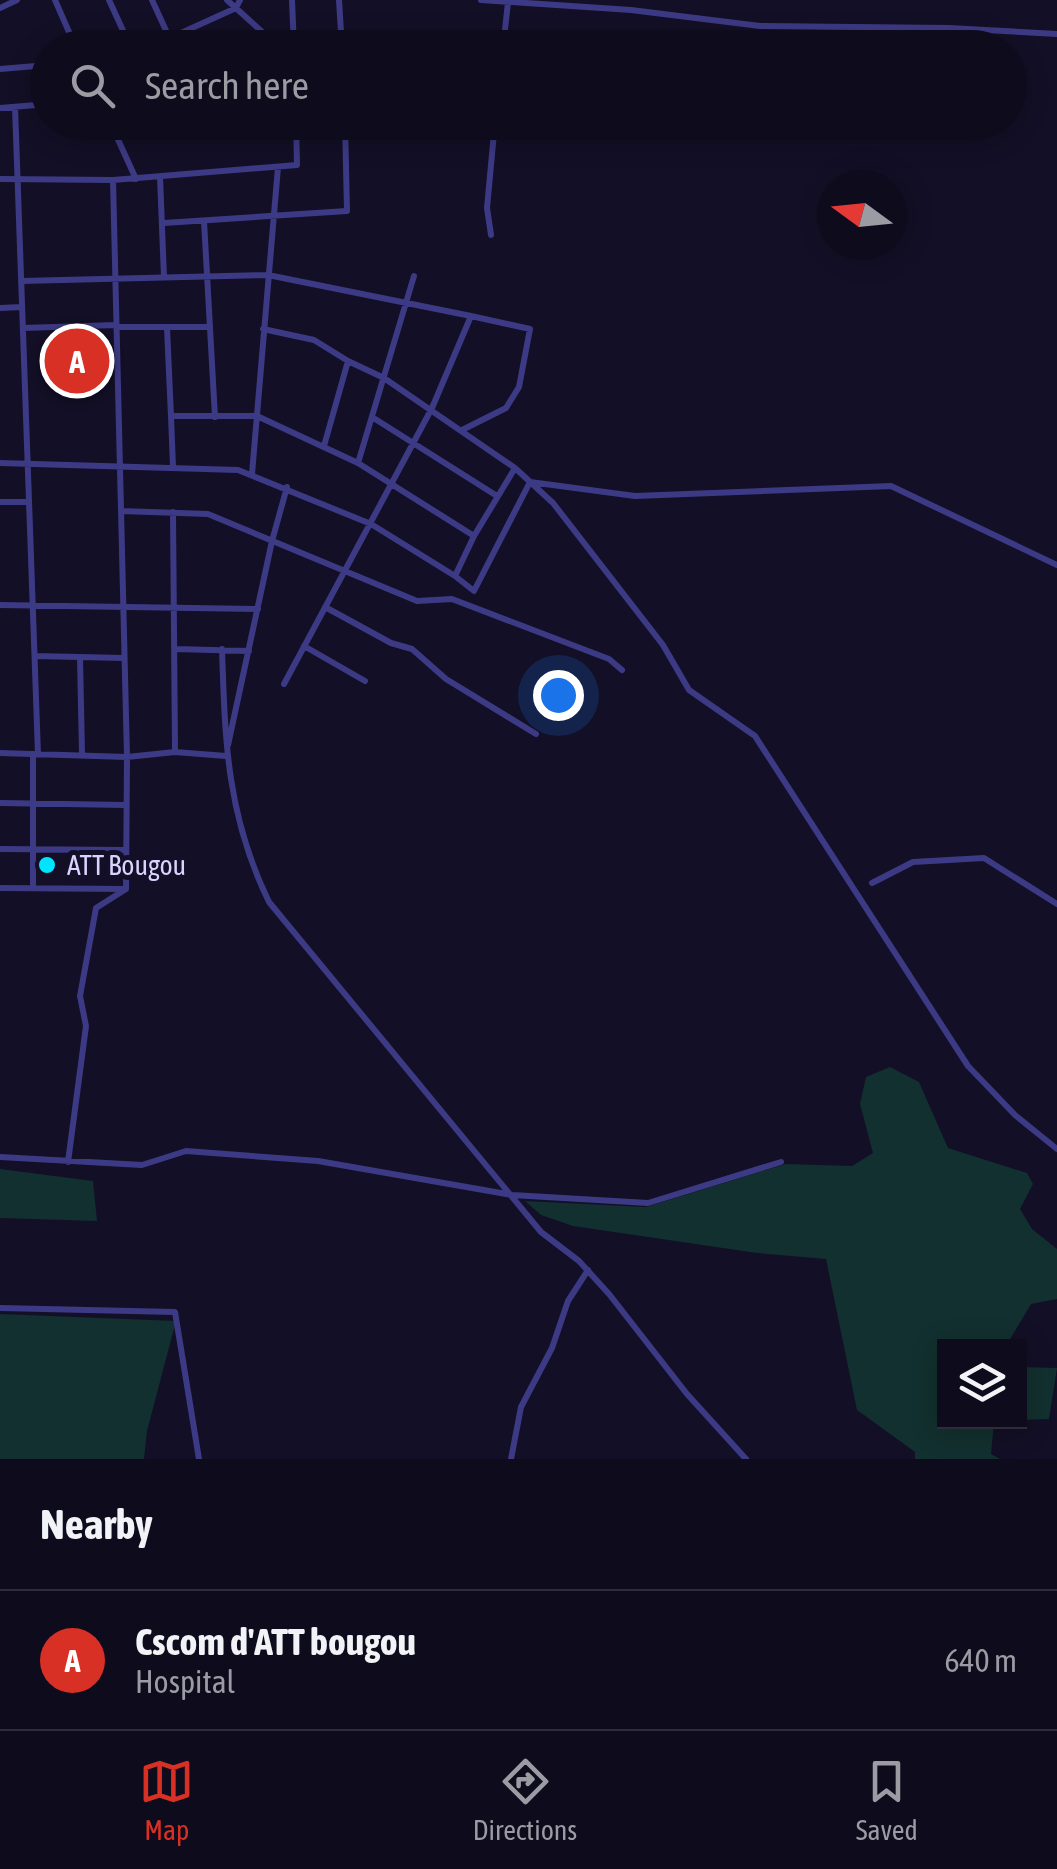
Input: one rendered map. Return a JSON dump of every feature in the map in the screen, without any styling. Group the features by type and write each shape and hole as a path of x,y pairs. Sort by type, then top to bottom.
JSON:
{"street":[{"path":"2,4 17,0"},
{"path":"55,0 68,30"},
{"path":"109,0 122,30"},
{"path":"152,0 166,30"},
{"path":"228,0 238,4 263,30"},
{"path":"292,0 293,30"},
{"path":"339,0 341,30"},
{"path":"481,0 631,10 760,26 984,30"},
{"path":"505,30 508,2"},
{"path":"186,30 238,4"},
{"path":"1027,32 1057,34"},
{"path":"0,68 30,66"},
{"path":"0,108 30,106"},
{"path":"15,107 33,605 32,887"},
{"path":"118,140 136,179"},
{"path":"0,179 136,179 297,165 296,140"},
{"path":"164,223 347,211 345,140"},
{"path":"491,235 486,208 493,140"},
{"path":"252,474 278,167"},
{"path":"160,177 164,277"},
{"path":"113,180 126,889"},
{"path":"204,222 215,417"},
{"path":"21,282 268,276 530,330 519,387 506,408 462,430"},
{"path":"358,463 414,276"},
{"path":"0,308 22,307"},
{"path":"284,684 432,408 470,316"},
{"path":"23,328 210,328"},
{"path":"167,328 173,467"},
{"path":"263,329 314,340 384,378 516,468 553,503 663,645 689,690 755,736 968,1066 1015,1115 1057,1149"},
{"path":"324,446 348,361"},
{"path":"171,416 257,416 358,463 474,536"},
{"path":"372,417 497,496"},
{"path":"0,463 238,470 371,524 474,591 530,482"},
{"path":"455,576 474,536 516,468"},
{"path":"530,482 636,496 890,486 1056,564"},
{"path":"226,756 287,487"},
{"path":"0,502 29,502"},
{"path":"122,511 208,514 417,601 452,599 480,608 609,659 622,670"},
{"path":"173,512 176,752"},
{"path":"0,605 258,609"},
{"path":"325,607 391,643 412,648 446,679 536,734"},
{"path":"304,646 364,681"},
{"path":"175,649 249,651"},
{"path":"222,650 226,756 232,794 253,869 269,902 541,1232 588,1270 687,1394 746,1459"},
{"path":"34,656 124,658"},
{"path":"80,657 82,754"},
{"path":"0,752 126,756 176,752 226,756"},
{"path":"0,803 126,805"},
{"path":"0,849 126,850"},
{"path":"872,883 913,862 984,858 1057,904"},
{"path":"0,888 126,889"},
{"path":"68,1162 86,1026 80,996 96,908 126,889"},
{"path":"0,1157 142,1165 186,1152 318,1161 512,1195 648,1203 781,1162"},
{"path":"511,1459 521,1407 552,1348 568,1301 588,1270"},
{"path":"0,1308 175,1312 199,1459"}],"green space":[{"path":"890,1067 919,1082 948,1148 1027,1173 1033,1184 1020,1209 1032,1229 1057,1249 1057,1299 1031,1304 1010,1339 937,1339 937,1429 993,1429 991,1454 1000,1459 915,1459 915,1452 857,1410 826,1259 573,1226 541,1215 525,1201 646,1207 786,1164 852,1166 873,1153 860,1104 866,1077"},
{"path":"0,1169 93,1181 97,1221 0,1218"},
{"path":"0,1314 176,1321 147,1431 144,1459 0,1459"},
{"path":"1027,1367 1057,1368 1049,1419 1027,1420"}],"place":[{"name":"Cscom d'ATT bougou","path":"77,361"},
{"name":"ATT Bougou","path":"47,865"}]}
